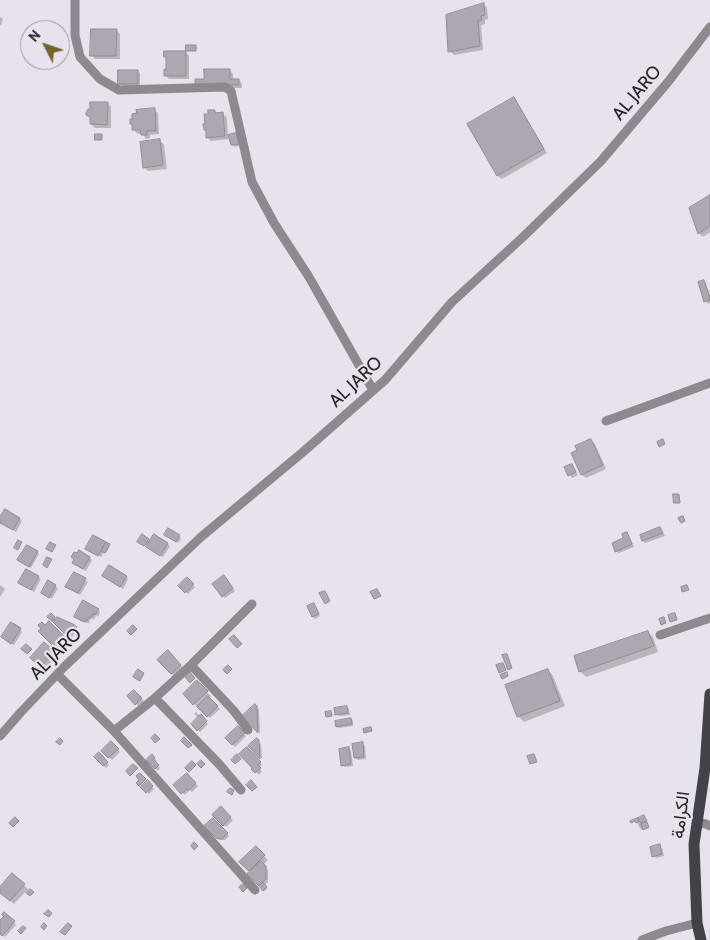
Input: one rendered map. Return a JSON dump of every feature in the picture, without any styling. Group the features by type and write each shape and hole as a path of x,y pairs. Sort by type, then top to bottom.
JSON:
{"main road":[{"name":"الكرامة","path":"701,940 697,923 694,844 705,768 710,694"}],"street":[{"path":"75,0 75,35 80,57 100,79 119,90 225,88 231,91 252,182 274,223 309,277 374,390"},
{"name":"AL JARO","path":"0,736 57,674 201,536 303,452 385,380 452,302 523,237 601,161 668,82 710,27"},
{"path":"606,421 710,382"},
{"path":"114,731 155,698 191,665 252,604"},
{"path":"660,635 710,618"},
{"path":"191,665 234,711 248,730"},
{"path":"57,674 114,731 255,890"},
{"path":"155,698 219,764 241,790"},
{"path":"697,822 710,826"},
{"path":"642,940 697,923"}],"building":[{"path":"484,3 485,15 481,16 482,20 478,21 480,46 448,52 446,15"},
{"path":"91,29 117,29 116,56 90,56"},
{"path":"186,45 196,45 196,51 186,51"},
{"path":"164,51 186,51 186,76 164,76 166,57 164,57"},
{"path":"204,69 230,69 230,79 239,79 239,85 195,85 195,79 204,79"},
{"path":"118,70 138,70 138,84 118,84"},
{"path":"514,97 544,149 497,176 467,124"},
{"path":"90,102 108,102 107,125 90,124 90,117 86,113 90,109"},
{"path":"155,108 156,131 147,131 147,135 141,135 140,130 132,130 130,119 132,119 132,114 137,113 136,110"},
{"path":"208,110 215,110 215,113 223,112 225,136 206,138 206,130 204,130 203,124 205,123 204,114 208,114"},
{"path":"236,133 239,144 231,145 228,135"},
{"path":"95,134 102,134 102,140 95,140"},
{"path":"160,139 163,165 143,168 140,142"},
{"path":"710,195 710,226 698,234 689,208"},
{"path":"704,280 710,300 704,302 698,282"},
{"path":"591,439 603,465 581,475 571,453 577,450 575,446"},
{"path":"663,439 665,444 659,447 657,442"},
{"path":"572,464 576,472 568,476 564,467"},
{"path":"673,494 679,494 680,503 674,503"},
{"path":"5,509 20,518 13,530 0,523 0,517"},
{"path":"683,516 685,521 681,523 678,518"},
{"path":"660,527 663,533 642,541 640,535"},
{"path":"168,528 180,535 176,542 164,535"},
{"path":"627,532 632,544 615,552 612,543 623,538 622,534"},
{"path":"142,534 149,539 144,546 137,542"},
{"path":"154,534 168,543 160,556 146,547"},
{"path":"93,535 106,542 98,556 85,549"},
{"path":"18,540 22,542 18,550 14,548"},
{"path":"50,542 56,545 52,552 46,549"},
{"path":"106,542 110,544 105,553 101,551"},
{"path":"27,545 38,551 29,567 17,560"},
{"path":"79,550 90,557 83,569 72,563 74,559 71,557 74,552 77,553"},
{"path":"47,557 52,559 47,568 43,565"},
{"path":"109,565 127,576 120,587 102,576"},
{"path":"26,569 39,576 31,590 18,583"},
{"path":"74,572 86,578 78,593 65,587"},
{"path":"224,575 233,588 222,597 212,584"},
{"path":"187,577 194,584 185,593 178,586"},
{"path":"48,580 56,585 49,598 41,593"},
{"path":"687,585 689,590 682,592 681,587"},
{"path":"377,589 381,596 374,599 370,592"},
{"path":"325,591 330,601 325,604 319,593"},
{"path":"83,600 99,609 87,621 74,617"},
{"path":"314,603 319,614 312,617 307,606"},
{"path":"51,613 55,617 52,621 47,617"},
{"path":"675,613 677,620 670,622 668,615"},
{"path":"57,617 77,627 68,637 53,622"},
{"path":"664,617 666,623 661,625 659,619"},
{"path":"49,621 66,638 56,649 38,631 41,629 38,625 42,622 45,625"},
{"path":"11,622 21,628 11,644 1,637"},
{"path":"133,625 137,629 131,635 127,631"},
{"path":"648,631 654,646 579,672 574,656"},
{"path":"234,635 242,644 237,648 229,639"},
{"path":"44,642 54,651 41,667 30,658"},
{"path":"26,644 32,649 27,654 21,649"},
{"path":"168,650 181,665 171,674 157,660"},
{"path":"507,654 512,668 508,670 502,655"},
{"path":"503,663 506,670 499,673 496,665"},
{"path":"228,665 232,669 227,674 223,670"},
{"path":"138,669 144,673 140,681 133,677"},
{"path":"548,669 560,701 517,717 505,685"},
{"path":"190,672 195,678 190,683 185,677"},
{"path":"507,672 508,676 502,679 500,675"},
{"path":"197,680 208,691 193,705 183,694"},
{"path":"134,690 142,698 135,705 127,696"},
{"path":"208,696 218,706 207,717 197,707"},
{"path":"255,704 257,706 258,733 242,716"},
{"path":"347,706 348,713 335,715 334,708"},
{"path":"331,711 332,716 326,717 325,712"},
{"path":"201,714 207,721 197,731 191,724"},
{"path":"351,718 352,724 336,727 335,721"},
{"path":"238,726 245,733 232,745 225,738"},
{"path":"371,727 372,731 364,733 363,729"},
{"path":"155,734 160,739 155,743 151,738"},
{"path":"184,737 192,745 188,748 181,741"},
{"path":"60,738 63,741 60,745 56,742"},
{"path":"257,738 259,740 260,759 248,746"},
{"path":"111,741 119,749 108,758 101,751"},
{"path":"363,742 364,757 354,758 352,744"},
{"path":"247,747 261,762 258,765 261,768 255,773 239,754"},
{"path":"349,747 351,764 341,766 339,749"},
{"path":"99,752 108,762 103,766 94,757"},
{"path":"152,754 155,758 153,759 159,765 155,769 146,760"},
{"path":"237,754 241,759 235,764 231,760"},
{"path":"534,754 537,762 530,764 527,756"},
{"path":"201,760 205,764 201,768 197,764"},
{"path":"192,761 196,765 189,772 185,768"},
{"path":"133,764 138,768 130,776 126,771"},
{"path":"140,773 146,779 139,786 136,783 139,780 136,776"},
{"path":"187,773 196,783 189,790 187,789 181,794 173,785"},
{"path":"148,780 153,786 146,793 140,787"},
{"path":"251,780 257,787 252,791 246,785"},
{"path":"230,788 234,790 232,795 227,792"},
{"path":"221,806 231,817 223,826 212,815"},
{"path":"644,815 647,821 641,823 638,818"},
{"path":"15,817 19,821 13,827 9,823"},
{"path":"213,818 228,833 222,839 216,838 204,826"},
{"path":"638,818 639,822 631,823 630,821"},
{"path":"647,822 649,827 643,830 641,824"},
{"path":"194,842 198,846 194,850 191,846"},
{"path":"660,844 662,854 652,857 650,847"},
{"path":"256,846 265,855 249,871 239,862"},
{"path":"261,861 266,866 266,879 259,886 247,874"},
{"path":"12,873 25,884 10,901 0,893 0,887"},
{"path":"264,883 267,887 263,891 260,887"},
{"path":"243,884 247,888 243,892 239,887"},
{"path":"30,889 34,892 30,896 26,893"},
{"path":"48,910 52,913 49,917 44,914"},
{"path":"4,912 15,921 2,936 0,934 0,920 4,916 2,915"},
{"path":"44,923 47,926 44,930 41,927"},
{"path":"68,923 72,926 65,935 60,932"},
{"path":"23,926 26,928 21,934 18,931"}]}
